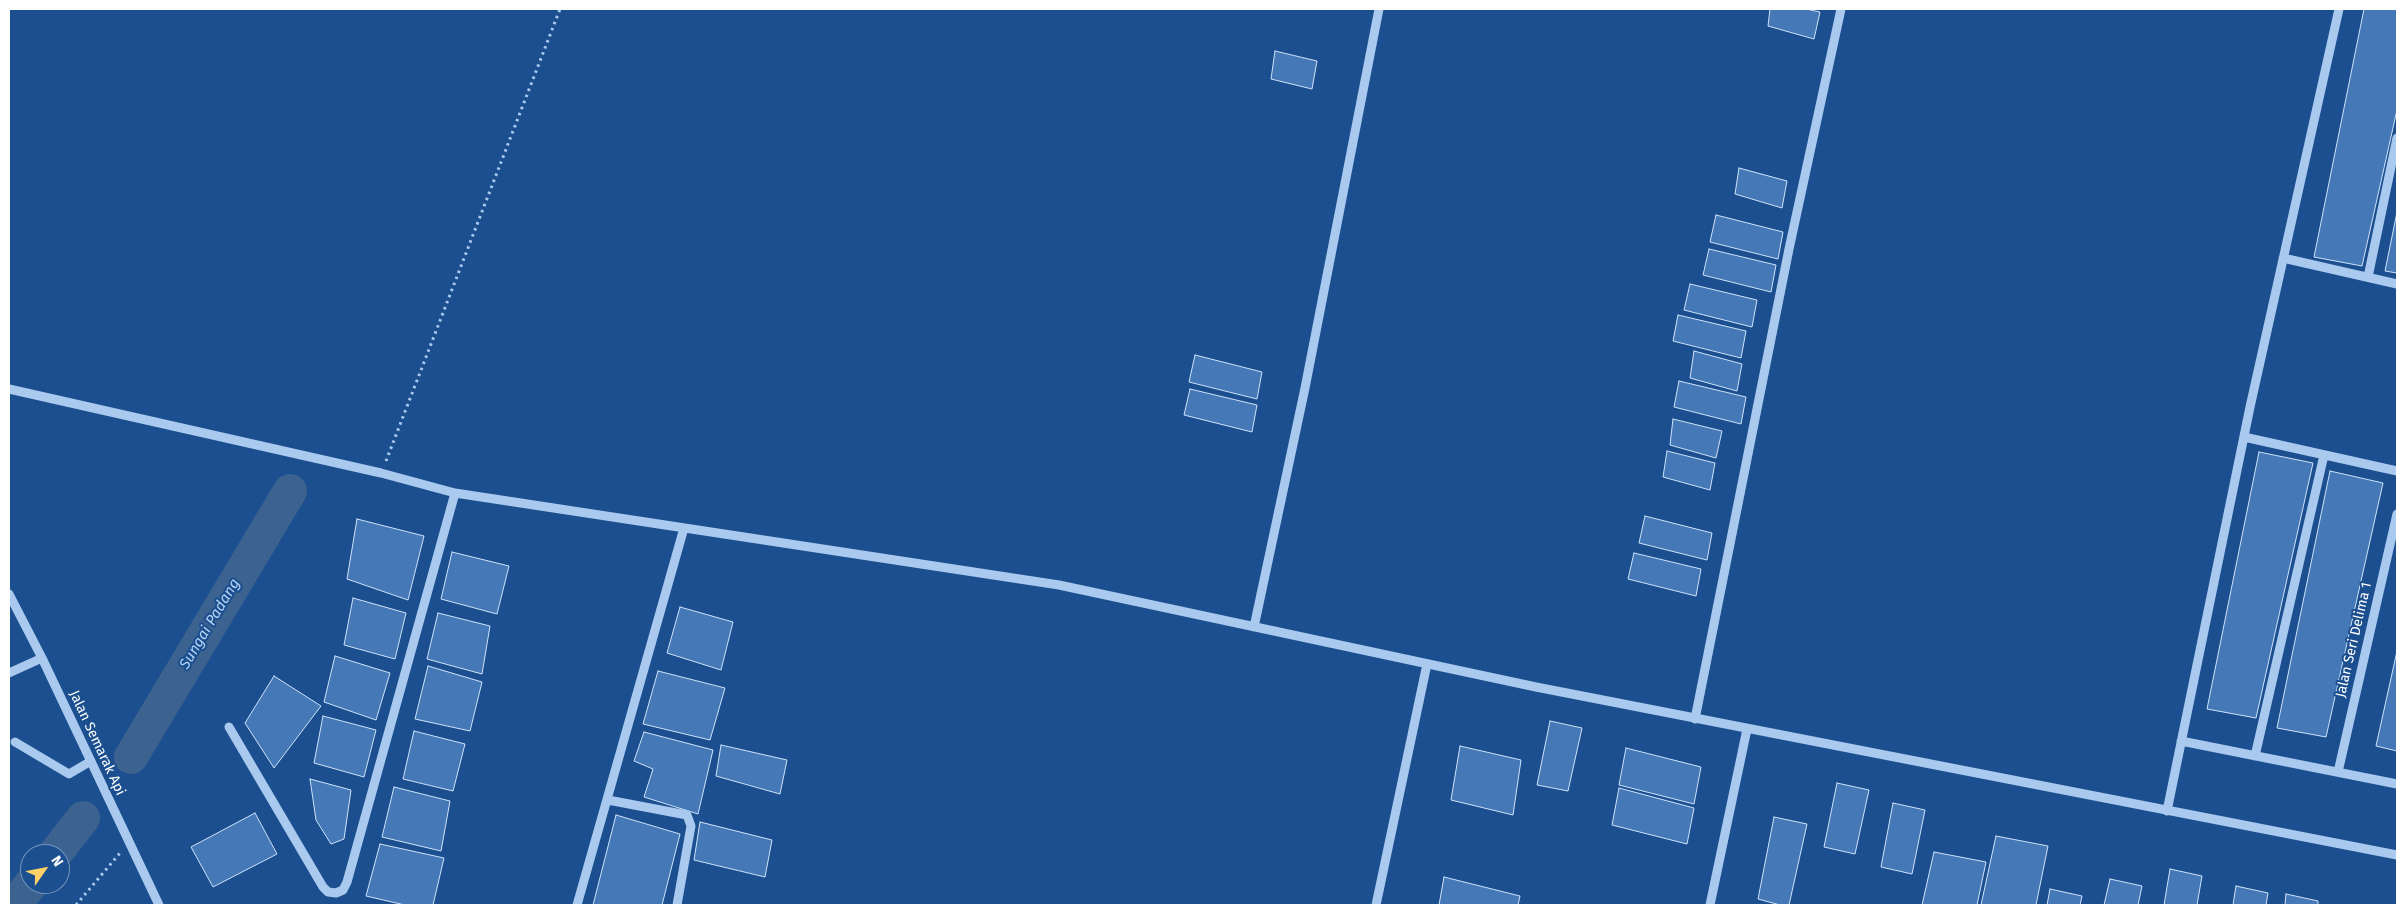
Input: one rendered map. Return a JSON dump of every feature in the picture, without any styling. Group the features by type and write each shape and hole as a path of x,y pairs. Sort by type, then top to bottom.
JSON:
{"street":[{"path":"1254,627 1304,388 1379,9"},
{"path":"1696,719 1789,249 1841,9"},
{"path":"2167,811 2244,437 2339,9"},
{"path":"2368,277 2397,138"},
{"path":"2283,258 2397,284"},
{"path":"9,389 381,473 455,493 1059,586 1696,719 2397,855"},
{"path":"2244,437 2397,472"},
{"path":"2255,756 2324,455"},
{"path":"229,727 323,886 328,892 336,893 343,890 347,882 455,493"},
{"name":"Jalan Seri Delima 1","path":"2338,772 2397,514"},
{"path":"577,905 684,528"},
{"name":"Jalan Semarak Api","path":"9,594 42,658 159,905"},
{"path":"9,673 42,658"},
{"path":"1376,905 1427,664"},
{"path":"1710,905 1747,729"},
{"path":"2181,741 2397,784"},
{"path":"15,742 69,774 91,761"},
{"path":"608,800 687,815 691,826 677,905"}],"path":[{"path":"381,473 560,9"},
{"path":"76,905 128,843"}],"building":[{"path":"1770,9 1806,9 1820,12 1814,39 1768,26"},
{"path":"2364,9 2397,9 2397,110 2362,266 2314,257"},
{"path":"1275,51 1317,61 1312,89 1271,79"},
{"path":"1739,168 1787,181 1782,208 1735,194"},
{"path":"2397,212 2397,273 2385,271"},
{"path":"1716,215 1783,232 1778,259 1710,242"},
{"path":"1709,249 1776,265 1771,292 1703,275"},
{"path":"1690,284 1757,300 1752,327 1684,310"},
{"path":"1678,315 1746,331 1741,358 1673,341"},
{"path":"1694,351 1742,364 1737,391 1690,378"},
{"path":"1195,355 1262,372 1257,399 1189,382"},
{"path":"1679,381 1746,397 1741,424 1674,407"},
{"path":"1190,389 1257,405 1252,432 1184,415"},
{"path":"1673,419 1722,431 1716,458 1670,445"},
{"path":"1667,451 1715,463 1710,490 1663,477"},
{"path":"2259,452 2313,463 2256,718 2207,709"},
{"path":"2330,471 2383,483 2326,737 2277,728"},
{"path":"1645,516 1712,533 1707,560 1639,543"},
{"path":"357,519 424,536 408,600 347,579"},
{"path":"452,552 509,566 497,614 441,599"},
{"path":"1634,553 1701,569 1696,596 1628,579"},
{"path":"353,598 406,613 395,659 344,645"},
{"path":"680,607 733,622 721,670 667,653"},
{"path":"438,613 490,626 482,674 427,659"},
{"path":"2397,651 2397,751 2376,746"},
{"path":"335,656 390,673 376,720 324,702"},
{"path":"428,666 482,682 470,731 415,719"},
{"path":"658,671 725,688 710,740 643,724"},
{"path":"274,676 321,706 274,768 245,723"},
{"path":"323,716 376,730 364,777 314,763"},
{"path":"1550,721 1582,728 1568,791 1537,785"},
{"path":"414,731 465,744 453,791 403,779"},
{"path":"644,732 713,750 698,814 644,797 653,769 634,761"},
{"path":"721,745 787,760 780,794 716,776"},
{"path":"1460,746 1521,760 1513,815 1451,800"},
{"path":"1626,748 1701,767 1694,804 1619,785"},
{"path":"310,779 351,790 344,839 331,844 316,820"},
{"path":"1837,783 1869,790 1855,854 1824,847"},
{"path":"394,787 450,801 441,851 382,837"},
{"path":"1619,788 1694,808 1687,844 1612,825"},
{"path":"1893,803 1925,810 1912,874 1881,867"},
{"path":"255,813 277,854 213,887 191,847"},
{"path":"616,815 680,834 662,905 593,905"},
{"path":"1774,817 1807,824 1789,905 1780,905 1758,899"},
{"path":"700,822 772,840 765,877 694,860"},
{"path":"1996,836 2048,846 2036,905 1981,905"},
{"path":"380,844 444,858 433,905 405,905 366,896"},
{"path":"1934,852 1986,862 1977,905 1922,905"},
{"path":"2170,869 2202,876 2197,905 2164,905"},
{"path":"1444,877 1520,896 1518,905 1439,905"},
{"path":"2110,879 2142,886 2138,905 2104,905"},
{"path":"2236,886 2268,893 2266,905 2233,905"},
{"path":"2050,889 2082,896 2080,905 2047,905"},
{"path":"2286,894 2318,901 2318,905 2285,905"}],"waterway":[{"name":"Sungai Padang","path":"131,757 290,491"},
{"name":"Sungai Padang","path":"63,844 83,818"},
{"name":"Sungai Padang","path":"14,905 23,894"}]}
